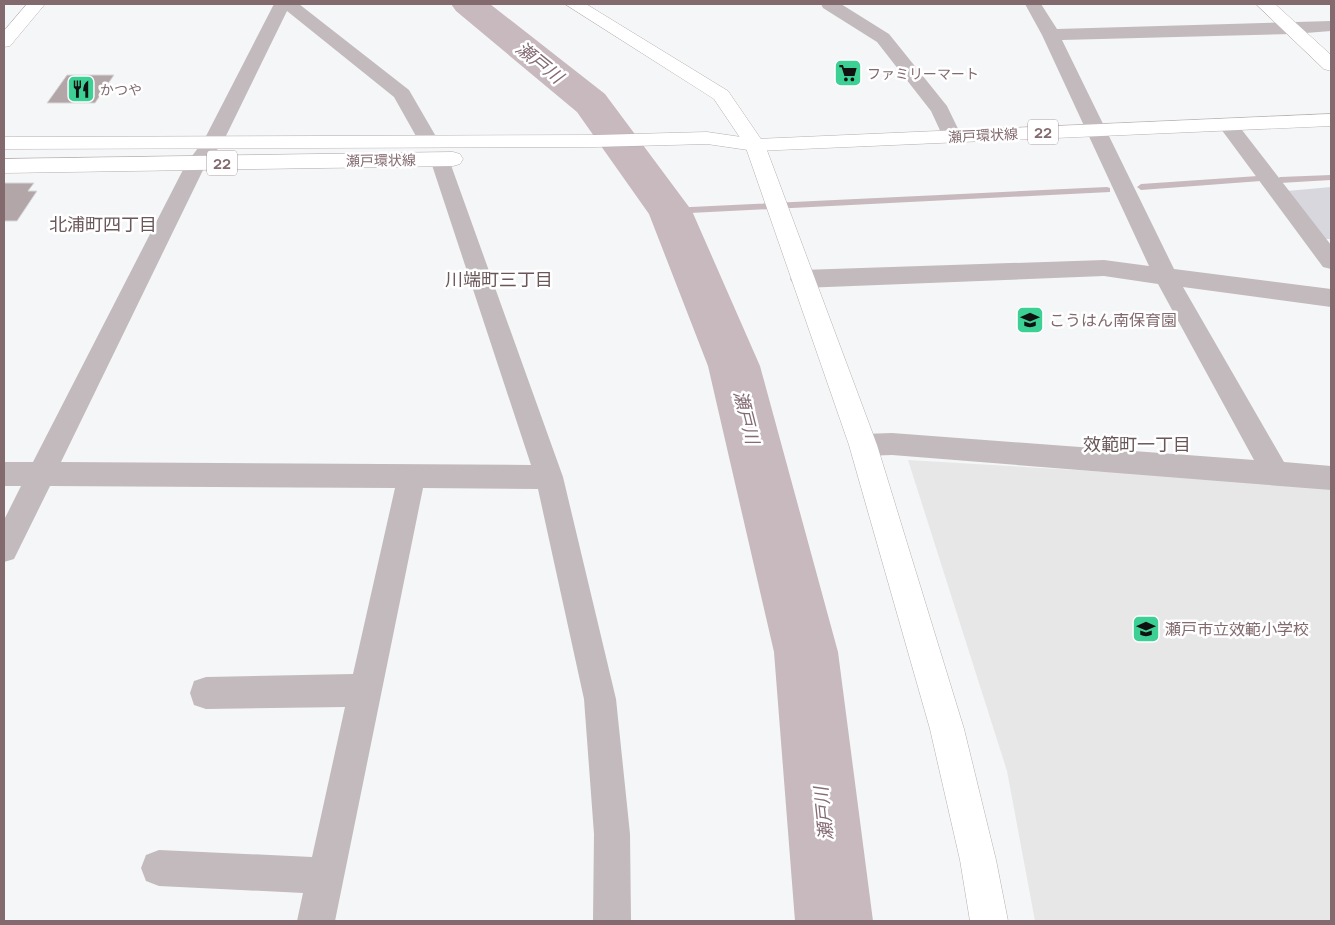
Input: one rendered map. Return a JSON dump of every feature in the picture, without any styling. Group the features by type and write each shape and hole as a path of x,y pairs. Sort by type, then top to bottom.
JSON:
{"main road":[{"path":"4,42 36,4"},
{"path":"574,4 721,95 755,145 863,445 947,729 978,860 989,921"},
{"path":"1265,4 1331,65"},
{"name":"瀬戸環状線","path":"4,143 213,142 717,157 755,145 1331,120"},
{"name":"瀬戸環状線","path":"4,166 196,164 434,150"}],"street":[{"path":"4,549 196,164 213,142 282,4"},
{"path":"289,4 402,94 434,150 549,477 600,699 612,834 612,921"},
{"path":"829,4 883,38 940,110 952,137"},
{"path":"1034,4 1051,35 1094,130 1166,277 1274,473"},
{"path":"1051,35 1293,30 1331,26"},
{"path":"1228,125 1331,261"},
{"path":"802,278 1104,268 1331,298"},
{"path":"863,445 902,445 1331,478"},
{"path":"4,474 549,477"},
{"path":"316,921 411,477"},
{"path":"206,693 366,690"},
{"path":"159,868 326,876"}],"shaded area":[{"path":"1331,187 1331,239 1326,239 1287,191"},
{"name":"瀬戸市立效範小学校","path":"908,460 1259,481 1331,488 1331,921 1035,921 1007,771"}],"building":[{"name":"かつや","path":"67,75 114,75 95,103 47,103"},
{"path":"4,183 34,183 28,191 37,191 17,221 4,221"}],"waterway":[{"name":"瀬戸川","path":"468,4 591,103 670,211 696,278 734,366 806,652 834,921"},
{"path":"1280,180 1331,177"},
{"path":"1141,187 1258,179"},
{"path":"670,211 1107,190"}],"place":[{"name":"ファミリーマート","path":"848,73"},
{"name":"かつや","path":"81,89"},
{"name":"こうはん南保育園","path":"1030,320"},
{"name":"瀬戸市立效範小学校","path":"1146,629"}],"district":[{"name":"北浦町四丁目","path":"103,224"},
{"name":"川端町三丁目","path":"499,279"},
{"name":"效範町一丁目","path":"1137,444"}]}
